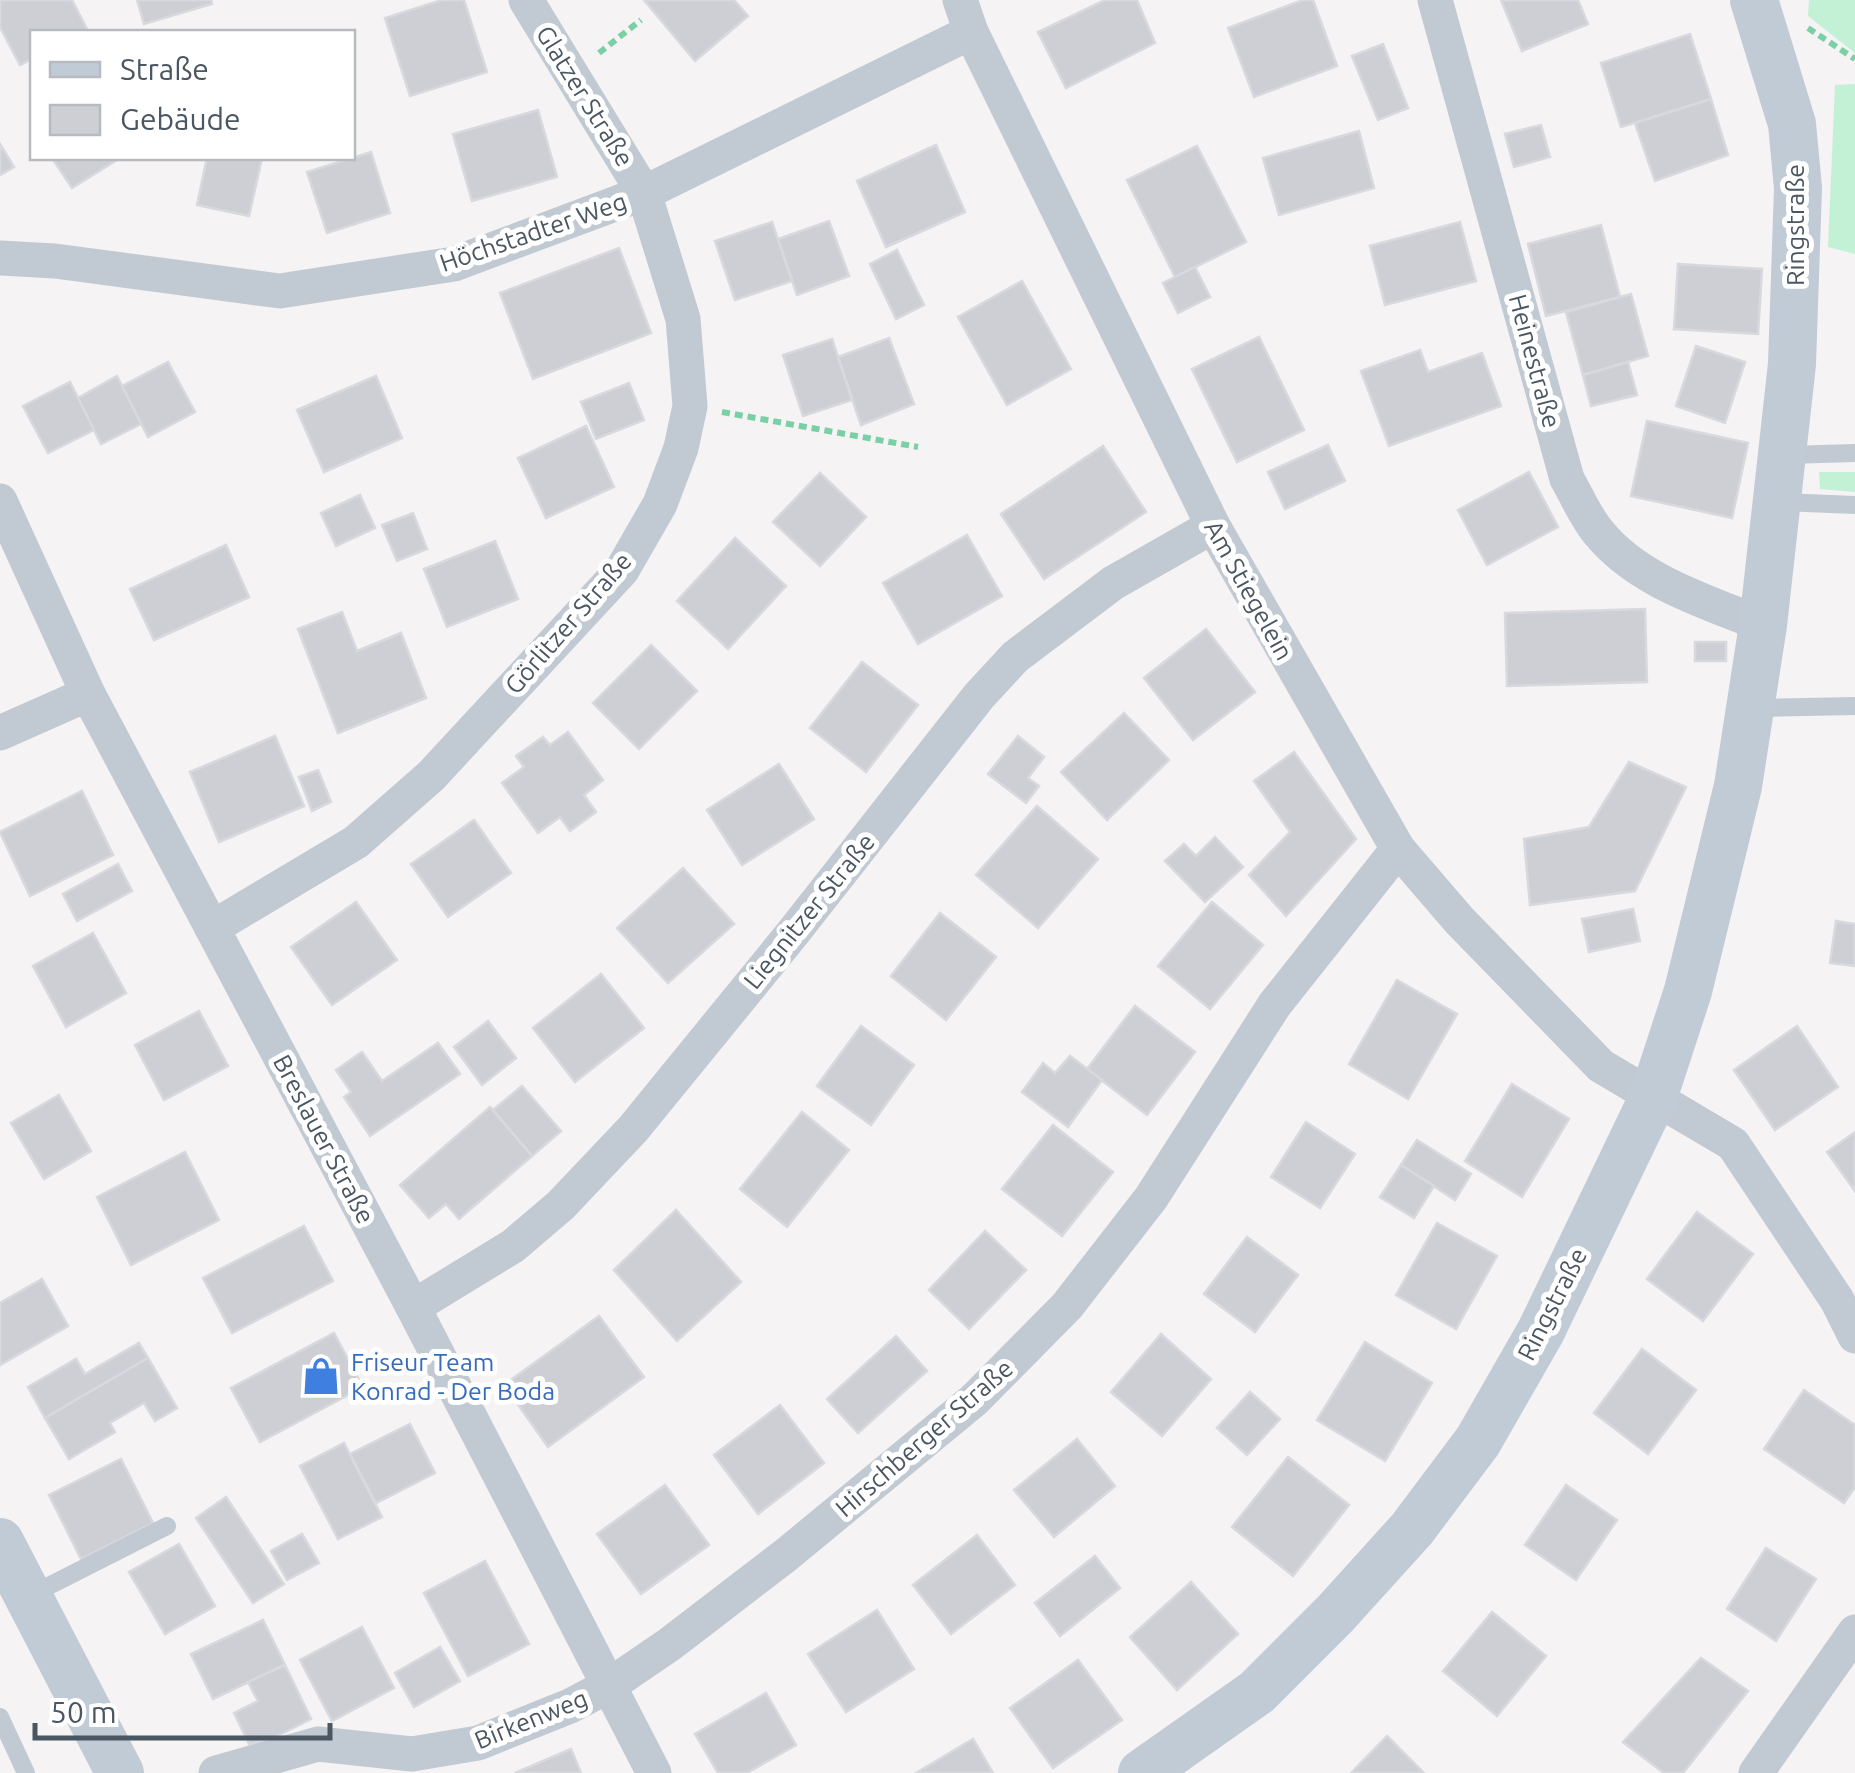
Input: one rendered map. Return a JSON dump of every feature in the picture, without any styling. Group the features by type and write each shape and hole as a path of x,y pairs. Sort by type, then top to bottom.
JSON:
{"street":[{"name":"Glatzer Straße","path":"526,0 644,192"},
{"name":"Heinestraße","path":"1436,0 1567,478 1596,530 1622,558 1650,576 1763,625"},
{"name":"Ringstraße","path":"1142,1773 1257,1692 1412,1529 1478,1442 1541,1331 1653,1098 1688,990 1738,786 1763,625 1792,364 1798,188 1792,124 1754,0"},
{"name":"Höchstadter Weg","path":"0,258 55,261 280,291 454,264 644,192 966,16"},
{"name":"Am Stiegelein","path":"966,16 1213,526 1398,849 1458,920 1601,1066 1734,1144 1838,1300 1855,1336"},
{"name":"Görlitzer Straße","path":"212,928 356,842 430,776 622,570 660,504 681,448 690,406 683,319 644,192"},
{"name":"Breslauer Straße","path":"0,501 88,694 413,1307 654,1773"},
{"name":"Liegnitzer Straße","path":"413,1307 513,1246 561,1205 633,1129 979,696 1015,657 1113,582 1213,526"},
{"path":"0,733 88,694"},
{"name":"Hirschberger Straße","path":"610,1685 786,1556 974,1400 1067,1306 1151,1198 1275,1004 1398,849"},
{"path":"10,1568 120,1773"},
{"path":"1756,1773 1855,1632"},
{"name":"Birkenweg","path":"216,1773 318,1744 412,1754 478,1744 610,1685"}],"lane":[{"path":"1782,455 1855,453"},
{"path":"1776,502 1855,505"},
{"path":"1750,708 1855,706"},
{"path":"10,1568 167,1526"},
{"path":"0,1719 26,1773"}],"path":[{"path":"570,75 642,20"},
{"path":"690,406 918,448"}],"green space":[{"path":"1809,0 1855,0 1855,53 1808,16"},
{"path":"1855,84 1855,254 1828,247 1835,85"},
{"path":"1819,472 1855,472 1855,492 1820,489"}],"building":[{"path":"0,0 72,0 87,29 30,30 30,60 20,65 0,27"},
{"path":"137,0 211,0 212,4 144,24"},
{"path":"442,0 464,0 487,72 410,96 385,18"},
{"path":"644,0 734,0 748,16 695,61"},
{"path":"1105,0 1137,0 1155,43 1066,88 1038,32"},
{"path":"1303,0 1313,0 1337,66 1254,97 1228,28"},
{"path":"1501,0 1578,0 1588,24 1522,51"},
{"path":"1690,34 1711,99 1621,127 1601,63"},
{"path":"1383,44 1408,108 1378,120 1352,56"},
{"path":"1711,99 1728,155 1655,181 1635,123"},
{"path":"538,110 557,177 472,201 453,134"},
{"path":"1541,125 1550,157 1514,167 1505,134"},
{"path":"1359,131 1374,188 1279,215 1263,158"},
{"path":"0,144 14,167 0,175"},
{"path":"936,145 965,212 886,247 857,181"},
{"path":"1197,146 1246,242 1175,277 1127,180"},
{"path":"371,152 390,213 327,233 307,172"},
{"path":"53,160 117,160 72,188"},
{"path":"207,160 262,160 249,216 197,205"},
{"path":"829,221 849,276 797,295 778,239"},
{"path":"772,222 792,281 735,300 715,241"},
{"path":"1460,222 1476,281 1385,305 1370,246"},
{"path":"1601,225 1620,297 1546,316 1528,244"},
{"path":"619,248 651,333 533,379 500,293"},
{"path":"897,250 924,305 896,319 870,264"},
{"path":"1678,264 1762,269 1758,334 1674,329"},
{"path":"1195,267 1210,297 1178,313 1163,283"},
{"path":"1022,281 1071,369 1007,405 958,317"},
{"path":"1631,294 1648,356 1583,375 1566,312"},
{"path":"1259,337 1304,430 1237,462 1192,369"},
{"path":"889,338 914,404 861,425 838,357"},
{"path":"832,339 852,400 803,416 783,355"},
{"path":"1696,346 1745,362 1725,423 1676,406"},
{"path":"1420,350 1428,372 1482,353 1501,406 1389,446 1361,371"},
{"path":"168,362 195,412 148,437 122,386"},
{"path":"1628,362 1637,395 1591,406 1583,375"},
{"path":"117,376 141,424 101,444 78,398"},
{"path":"376,376 402,438 324,472 297,410"},
{"path":"70,382 94,430 48,453 23,406"},
{"path":"629,383 644,420 596,439 581,402"},
{"path":"1647,421 1748,443 1732,518 1631,496"},
{"path":"586,426 614,487 546,518 518,458"},
{"path":"1328,445 1345,481 1285,509 1268,472"},
{"path":"1103,446 1146,512 1044,579 1001,514"},
{"path":"1529,472 1558,527 1487,565 1458,510"},
{"path":"820,473 866,517 820,566 773,522"},
{"path":"360,495 375,528 336,546 321,513"},
{"path":"413,513 427,549 397,561 382,525"},
{"path":"967,535 1002,596 918,644 883,583"},
{"path":"735,538 786,586 728,649 677,601"},
{"path":"495,541 518,599 447,627 424,569"},
{"path":"226,545 249,597 154,640 130,589"},
{"path":"1645,609 1647,682 1507,686 1505,613"},
{"path":"342,612 357,651 401,633 426,698 338,733 298,629"},
{"path":"1206,629 1255,692 1193,740 1144,678"},
{"path":"1695,642 1726,642 1726,661 1695,661"},
{"path":"651,645 697,691 639,749 593,703"},
{"path":"862,662 918,705 866,772 810,728"},
{"path":"1124,713 1169,760 1107,820 1061,772"},
{"path":"568,732 603,780 584,795 596,812 570,831 560,817 538,833 502,783 524,767 516,756 543,737 550,745"},
{"path":"275,736 304,806 219,842 190,772"},
{"path":"1018,736 1044,757 1028,778 1039,786 1026,803 988,774"},
{"path":"1294,752 1356,839 1286,916 1249,875 1290,832 1254,781"},
{"path":"1629,762 1686,787 1635,891 1530,905 1524,839 1589,827"},
{"path":"779,764 814,819 742,865 707,810"},
{"path":"318,770 331,802 312,811 299,777"},
{"path":"82,791 113,855 30,896 0,832"},
{"path":"1037,806 1098,859 1038,928 976,875"},
{"path":"474,820 511,873 448,917 411,864"},
{"path":"1215,837 1243,867 1205,902 1165,861 1184,844 1196,856"},
{"path":"118,864 132,891 77,921 63,894"},
{"path":"683,868 734,924 668,983 617,928"},
{"path":"356,902 397,960 332,1005 291,947"},
{"path":"1212,902 1263,945 1210,1009 1158,966"},
{"path":"1633,909 1640,941 1589,952 1582,919"},
{"path":"940,913 996,957 946,1020 891,976"},
{"path":"1836,921 1855,924 1855,966 1830,963"},
{"path":"93,933 126,993 66,1027 33,966"},
{"path":"601,974 644,1028 575,1082 533,1028"},
{"path":"1397,980 1457,1014 1408,1099 1349,1064"},
{"path":"1135,1006 1195,1052 1147,1115 1087,1069"},
{"path":"199,1011 228,1066 164,1100 135,1045"},
{"path":"488,1021 516,1058 482,1085 454,1047"},
{"path":"861,1026 914,1065 871,1125 817,1086"},
{"path":"1797,1026 1838,1087 1775,1130 1734,1070"},
{"path":"438,1043 460,1074 370,1136 344,1097 351,1092 336,1070 362,1052 382,1081"},
{"path":"1070,1056 1102,1080 1068,1127 1022,1092 1043,1063 1055,1073"},
{"path":"1512,1084 1569,1119 1522,1197 1465,1161"},
{"path":"522,1086 561,1131 532,1156 493,1110"},
{"path":"59,1095 91,1151 44,1179 11,1123"},
{"path":"490,1107 532,1156 459,1219 446,1204 429,1218 400,1185"},
{"path":"802,1112 849,1150 787,1227 740,1189"},
{"path":"1306,1122 1355,1154 1320,1208 1271,1177"},
{"path":"1053,1125 1113,1172 1062,1236 1002,1189"},
{"path":"1855,1132 1855,1191 1827,1152"},
{"path":"1417,1140 1471,1174 1455,1200 1401,1165"},
{"path":"185,1152 219,1220 131,1265 97,1197"},
{"path":"1401,1165 1434,1186 1414,1218 1380,1197"},
{"path":"676,1210 741,1282 677,1341 614,1270"},
{"path":"1697,1212 1753,1254 1703,1321 1647,1279"},
{"path":"1437,1223 1497,1256 1456,1329 1396,1295"},
{"path":"304,1226 333,1281 232,1333 203,1278"},
{"path":"985,1231 1026,1270 969,1329 929,1290"},
{"path":"1247,1237 1298,1275 1255,1332 1204,1294"},
{"path":"42,1279 68,1326 0,1365 0,1303"},
{"path":"599,1316 644,1377 548,1447 504,1385"},
{"path":"334,1333 363,1387 260,1442 231,1388"},
{"path":"1161,1334 1211,1379 1162,1436 1111,1392"},
{"path":"896,1336 927,1371 858,1433 827,1399"},
{"path":"1365,1342 1432,1383 1385,1461 1317,1420"},
{"path":"139,1343 148,1358 45,1418 28,1387 76,1359 85,1374"},
{"path":"1642,1349 1696,1390 1648,1454 1594,1413"},
{"path":"148,1358 177,1408 155,1421 144,1403 110,1423 115,1432 69,1459 45,1418"},
{"path":"1804,1390 1855,1425 1855,1487 1844,1503 1764,1449"},
{"path":"1250,1392 1280,1419 1247,1455 1217,1428"},
{"path":"780,1405 824,1463 758,1514 714,1455"},
{"path":"410,1424 435,1473 376,1503 350,1454"},
{"path":"1077,1439 1115,1486 1054,1537 1014,1490"},
{"path":"344,1443 382,1517 338,1539 300,1466"},
{"path":"1288,1457 1349,1505 1293,1576 1232,1527"},
{"path":"121,1459 153,1523 81,1559 49,1495"},
{"path":"665,1485 709,1545 641,1594 597,1534"},
{"path":"1566,1485 1617,1520 1576,1580 1525,1545"},
{"path":"226,1497 284,1584 253,1603 196,1518"},
{"path":"302,1534 319,1563 287,1580 271,1551"},
{"path":"977,1535 1015,1585 951,1634 913,1585"},
{"path":"179,1544 215,1606 165,1634 129,1572"},
{"path":"1766,1548 1816,1579 1776,1641 1727,1609"},
{"path":"1095,1556 1120,1588 1060,1636 1035,1603"},
{"path":"485,1561 529,1644 468,1676 424,1593"},
{"path":"1191,1582 1238,1634 1177,1690 1130,1637"},
{"path":"877,1610 914,1669 846,1712 808,1654"},
{"path":"1492,1612 1546,1656 1497,1716 1443,1671"},
{"path":"263,1620 285,1665 213,1699 191,1654"},
{"path":"362,1627 394,1688 332,1721 300,1660"},
{"path":"440,1647 460,1681 414,1707 395,1673"},
{"path":"1701,1658 1748,1691 1683,1773 1664,1773 1623,1742"},
{"path":"1078,1660 1122,1720 1053,1768 1010,1708"},
{"path":"285,1665 311,1719 275,1737 249,1744 234,1713 258,1701 248,1682"},
{"path":"766,1693 796,1745 747,1773 718,1773 695,1734"},
{"path":"1387,1736 1424,1773 1351,1773"},
{"path":"973,1739 993,1773 916,1773"},
{"path":"571,1749 581,1773 515,1773"}],"place":[{"name":"Friseur Team Konrad - Der Boda","path":"321,1376"}]}
